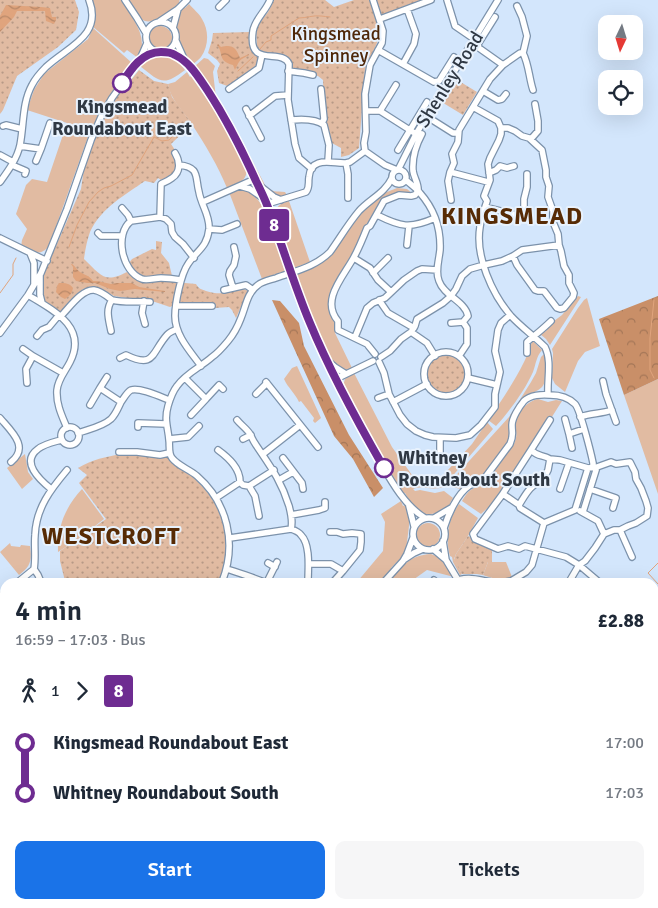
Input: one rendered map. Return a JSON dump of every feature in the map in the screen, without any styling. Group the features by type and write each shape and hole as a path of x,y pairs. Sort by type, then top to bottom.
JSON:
{"street":[{"path":"0,182 12,164 20,146 25,105 32,86 45,68 81,41 86,35 92,18 92,8 89,0"},
{"path":"0,332 28,295 41,273 67,209 90,140 112,98 140,59 147,43 146,33 125,0"},
{"path":"219,7 226,0"},
{"path":"270,0 256,21 253,31 253,46 262,55 283,58 289,64 288,95 295,144 299,158 312,168"},
{"path":"373,0 383,31 382,43 368,70 365,94 365,151 385,165 400,170 407,176 406,180 416,189 434,212 438,224 440,242 438,279 443,289 468,312 468,316 463,322 451,324"},
{"path":"380,19 431,0"},
{"path":"447,0 455,26 474,39"},
{"name":"Shenley Road","path":"400,170 406,152 419,134 498,0"},
{"path":"146,33 152,24 160,21 186,2"},
{"path":"518,6 527,36 523,53 527,60 534,90"},
{"path":"173,28 178,9"},
{"path":"403,64 414,44 416,34 407,9"},
{"path":"495,17 478,44 479,48 503,65"},
{"path":"137,18 152,24"},
{"path":"160,21 170,24 173,28 176,41 185,61 223,114 239,144 266,202 309,322 325,358 364,434 409,506 414,526 413,538 407,554 388,578"},
{"path":"165,51 173,46 176,41"},
{"path":"147,43 152,50 165,51 185,61"},
{"path":"378,50 434,82 439,81 454,57"},
{"path":"140,59 156,51"},
{"path":"451,200 448,181 454,164 452,154 458,142 458,130 490,79 503,65 520,53 523,53"},
{"path":"230,89 259,68 262,55"},
{"path":"288,71 313,76"},
{"path":"380,111 396,85"},
{"path":"321,88 324,119 322,123 328,145 328,161"},
{"path":"483,91 498,100 502,100 506,94"},
{"path":"249,116 275,96 288,95"},
{"path":"398,150 427,102"},
{"path":"531,139 538,131 534,104"},
{"path":"473,107 498,121 502,134 488,164 490,180 484,196 487,201 480,227 480,250 490,282 500,301 510,315 547,350 548,394"},
{"path":"246,109 261,138"},
{"path":"366,111 380,111 419,134 413,172 419,187 416,189 415,195 399,195 384,201 377,215 367,228 354,258 332,295 332,308 334,316 338,321 338,330 367,344 377,358 384,373 389,394 407,424 425,435 440,438 470,435 481,425 495,406 495,394 500,372 495,351 498,330 501,323 510,315"},
{"path":"291,120 303,118 322,123"},
{"path":"434,121 453,133 458,134"},
{"path":"36,161 50,123"},
{"path":"3,126 22,129"},
{"path":"501,128 508,128 531,139 542,150 544,155 546,177 549,186 548,197 553,211 553,222 558,234 564,266 574,293 564,308 557,308 544,290 534,290 513,256"},
{"path":"20,146 41,149"},
{"path":"240,186 256,193 266,202 281,200 306,192 309,188 309,177 312,168 315,165 328,161 350,162 365,151"},
{"path":"160,218 161,184 170,180 178,171 179,166 175,153"},
{"path":"0,155 26,171 25,174"},
{"path":"346,163 348,198"},
{"path":"385,165 394,182 416,189"},
{"path":"179,166 190,168 195,172 199,193 209,221 209,229 203,248 188,263 184,271 175,316 181,339 200,366"},
{"path":"489,173 500,166 507,168 514,166"},
{"path":"385,190 394,172 400,170"},
{"path":"450,172 488,182"},
{"path":"485,207 520,216 524,210 528,174"},
{"path":"224,578 230,554 230,538 223,510 201,480 172,458 169,453 166,413 169,400 176,386 221,350 230,339 241,320 246,300 253,290 262,282 314,264 324,258 360,210 385,190 406,180"},
{"path":"202,202 256,181"},
{"path":"256,181 274,197 281,200"},
{"path":"122,208 131,221"},
{"path":"377,215 392,223 409,226 421,224 435,218"},
{"path":"181,280 160,278 143,280 130,270 122,255 122,236 127,224 131,221 166,219 171,224 175,237 194,258"},
{"path":"209,229 222,230 237,224"},
{"path":"408,245 409,226"},
{"path":"98,233 101,236 122,236"},
{"path":"0,239 47,261"},
{"path":"336,379 390,351 413,328 417,319 443,303 450,296 462,276 470,270 502,261 522,250 559,245"},
{"path":"233,288 229,275 236,256 234,247"},
{"path":"30,253 34,263 34,286"},
{"path":"354,258 370,268 378,280 391,292"},
{"path":"373,273 388,258"},
{"path":"355,337 367,308 372,302 385,298 404,280 417,271 422,269 438,270"},
{"path":"41,273 40,295 42,303"},
{"path":"224,290 246,285 253,290"},
{"path":"37,336 42,330 49,327 84,292 94,290 112,300 121,302 147,301 142,313 145,324"},
{"path":"28,295 60,315 71,329 74,338 70,362 57,389 57,401 67,428"},
{"path":"111,331 107,312 108,305 112,300"},
{"path":"379,300 388,313 413,328 435,356"},
{"path":"176,306 212,306"},
{"path":"527,353 527,342 536,333 543,330 551,321"},
{"path":"459,356 467,344 467,328 463,322"},
{"path":"123,354 139,361 146,360 155,354 168,334 177,329"},
{"path":"22,349 63,374"},
{"path":"447,352 459,356 467,366 468,378 462,389 451,396 437,394 427,384 424,372 426,365 435,356 447,352"},
{"path":"27,383 26,369 33,356"},
{"path":"325,358 346,374"},
{"path":"90,405 107,377"},
{"path":"185,378 206,399"},
{"path":"468,378 497,385"},
{"path":"603,381 616,422"},
{"path":"256,394 266,383 318,447"},
{"path":"393,402 427,384"},
{"path":"191,415 219,385 223,389"},
{"path":"100,388 121,402"},
{"path":"78,433 111,419 127,393 132,390 138,390 169,400"},
{"path":"378,398 389,394"},
{"path":"414,526 425,518 434,518 452,506 468,487 484,479 510,444 514,433 513,420 524,402 532,397 548,394 565,397 575,404 584,429 594,463 590,489 583,512"},
{"path":"580,417 588,414 603,414 612,410"},
{"path":"0,418 20,446 18,455 11,462"},
{"path":"565,419 572,448"},
{"path":"237,420 251,435 279,480 286,496 291,516 291,529"},
{"path":"550,420 503,494 473,534 475,539 498,549 508,546 519,549 525,546 566,557 594,578"},
{"path":"138,427 138,423 166,424"},
{"path":"263,454 300,425"},
{"path":"169,439 188,437 199,426"},
{"path":"67,428 74,428 78,433 78,441 74,444 67,445 61,440 62,431 67,428"},
{"path":"569,434 584,429"},
{"path":"243,439 251,435"},
{"path":"435,461 440,452 440,438"},
{"path":"50,489 32,469 31,461 38,448 61,440"},
{"path":"218,450 229,458 240,474 240,482"},
{"path":"532,450 537,455 550,459 593,468 611,462 616,464 630,462 648,508 647,516 636,523 604,534 595,548 579,565 571,578"},
{"path":"119,452 160,455 169,453"},
{"path":"283,458 302,483 303,489"},
{"path":"519,505 535,483 543,480 548,470 550,459"},
{"path":"560,489 569,463"},
{"path":"575,510 593,468"},
{"path":"23,578 34,570 35,529 44,503 50,489 67,470"},
{"path":"240,482 243,485 249,486 274,470"},
{"path":"279,480 294,472"},
{"path":"216,498 240,482"},
{"path":"249,486 255,496 259,516"},
{"path":"590,489 616,496 613,508"},
{"path":"503,494 519,505 520,508 544,523"},
{"path":"291,516 325,508 325,502"},
{"path":"409,506 425,518"},
{"path":"452,506 444,528 443,541 446,560 455,578"},
{"path":"516,578 526,572 532,565 544,523 575,510 583,512 598,521 604,534"},
{"path":"434,518 444,528"},
{"path":"230,538 291,529 302,535 306,545 309,564 308,578"},
{"path":"330,532 337,529 343,534 361,534 360,550 336,578"},
{"path":"620,530 632,557"},
{"path":"413,538 423,549"},
{"path":"402,561 423,549 433,549 443,541"},
{"path":"433,549 446,560"},
{"path":"268,563 276,564 268,578"},
{"path":"309,564 331,564 342,571"},
{"path":"227,569 254,578"},
{"path":"34,570 39,578"}],"green space":[{"path":"0,0 75,0 79,12 76,30 58,47 17,76 0,114"},
{"path":"91,0 121,0 141,35 142,43 138,58 127,50 124,53 92,26"},
{"path":"126,0 180,0 180,3 164,15 154,20 145,21 134,12"},
{"name":"Kingsmead Spinney","path":"274,0 325,0 334,7 354,0 370,0 379,33 377,43 365,69 359,148 349,155 341,157 341,148 330,142 324,112 323,80 318,76 291,69 291,61 285,55 260,51 257,46 256,31 258,25"},
{"name":"Kingsmead Spinney","path":"376,0 423,0 382,16"},
{"path":"189,4 202,19 206,28 207,38 204,53 192,65 182,52 176,29 179,14 183,7 185,8"},
{"path":"160,26 169,29 172,38 169,47 160,50 151,47 148,38 151,29"},
{"path":"93,28 132,63 112,92 88,137 49,246 43,252 33,252 21,247 27,229 16,214 26,185 32,179 47,182 67,123 27,110 34,90 44,74 88,39"},
{"name":"Kingsmead Spinney","path":"250,32 251,46 260,58 258,63 251,71 230,87 219,83 217,71 220,64 208,53 213,33"},
{"path":"163,56 176,61 185,70 172,79 162,80 152,76 140,66 150,58"},
{"path":"204,58 208,59 215,66 213,72 216,98 237,132 265,185 272,190 285,192 288,197 281,198 265,189 261,183 242,146 194,67"},
{"path":"139,70 154,81 168,84 172,97 192,124 171,144 175,150 172,153 177,166 176,170 170,176 161,180 158,178 154,183 145,181 107,209 90,232 84,259 103,276 108,277 119,276 127,272 144,282 164,281 196,284 201,289 216,293 244,289 248,291 236,318 229,307 215,308 214,304 198,303 173,304 170,307 155,302 114,296 93,288 83,289 61,314 42,298 42,278 81,189 85,162 96,132 113,100"},
{"path":"187,72 219,117 246,166 246,175 242,181 227,188 206,147 174,100 169,89 168,84 175,82"},
{"path":"454,78 477,92 463,115 440,101"},
{"path":"397,188 407,189 413,194 392,196 368,222 361,234 359,243 331,292 329,304 332,316 336,321 335,333 352,368 345,370 335,365 324,350 299,287 301,286 296,272 315,265 361,211 387,192"},
{"path":"238,189 249,192 261,204 274,234 285,272 262,279 229,192"},
{"path":"289,201 310,262 294,268 274,217 278,206"},
{"path":"156,241 162,242 161,253 169,263 172,276 144,278 135,273 129,263 132,259 152,249 156,250"},
{"path":"578,296 581,297 550,345 540,334 546,331 562,315"},
{"path":"658,296 658,379 624,395 599,319"},
{"path":"587,298 600,346 585,352 578,361 565,392 555,384 552,378 552,349 578,308"},
{"path":"272,300 280,301 299,323 304,346 349,435 383,488 374,497 353,459 334,436"},
{"path":"533,341 542,350 537,358 533,372 516,401 496,426 488,420 516,377"},
{"path":"546,352 544,384 540,389 523,399 516,407 509,422 510,440 481,478 468,482 461,489 452,487 450,482 509,417 536,373 541,357"},
{"path":"446,355 453,356 459,361 464,367 464,381 459,387 453,392 446,393 439,392 433,387 428,381 427,374 428,367 433,361 439,356"},
{"path":"297,366 321,418 315,423 313,421 314,418 301,401 299,402 284,379 292,368"},
{"path":"354,373 392,447 412,475 435,484 472,444 487,422 493,429 443,487 413,489 415,491 435,493 444,491 453,498 451,504 447,507 435,513 421,513 414,508 405,493 403,493 378,454 370,435 361,425 342,389 345,379"},
{"path":"658,379 658,494 624,395"},
{"path":"538,399 548,402 562,401 503,494 481,514 462,501 474,488 486,483 514,444 516,421 519,413 527,404"},
{"path":"25,454 28,472 33,479 22,489 7,468"},
{"path":"122,454 155,457 167,456 177,466 185,469 200,484 216,504 224,526 226,548 221,578 64,578 60,561 60,551 106,519 79,483 87,475 78,468 105,457"},
{"path":"82,489 104,519 58,552 63,518 71,503"},
{"path":"401,501 403,506 405,505 409,515 406,550 400,560 383,578 360,578 383,551 385,522 381,514"},
{"path":"459,504 478,518 454,559 462,574 460,575 448,550 448,529 452,516"},
{"path":"428,523 436,527 440,535 436,543 428,547 420,543 416,535 420,527"},
{"path":"468,536 492,547 492,562 488,562 483,575 462,574 454,560"},
{"path":"10,543 11,546 30,546 30,562 19,575 0,552"},
{"path":"431,554 443,559 454,577 427,570 416,578 390,578 411,560"},
{"path":"488,562 506,562 512,577 491,578 483,575"}],"water":[{"path":"6,5 50,8 52,17 56,17 56,20 54,24 46,21 45,11 17,11 0,32 0,16"},
{"path":"218,44 221,47 228,46 234,48 240,58 249,55 240,61 235,70 233,65 223,59"},
{"path":"71,264 93,281 111,284 132,283 139,287 165,292 135,289 120,291 95,283 76,281 73,277 73,267"},
{"path":"59,283 70,285 73,288 65,299 56,292"}],"waterway":[{"path":"260,49 266,42 271,40 271,36 299,18 330,17"},
{"path":"238,71 253,57"},
{"path":"69,247 77,225 89,202 98,192 132,175 154,137 162,141 169,140 189,121"},
{"path":"0,293 13,275 13,264 16,258"},
{"path":"654,300 650,338 650,370 654,378"},
{"path":"653,578 648,573 658,563"}],"bus line":[{"name":"8","path":"122,83 140,59 156,51 165,51 185,61 223,114 267,204 309,322 325,358 384,468"}],"place":[{"name":"Kingsmead Roundabout East","path":"122,83"},
{"name":"Whitney Roundabout South","path":"384,468"}],"district":[{"name":"KINGSMEAD","path":"512,216"},
{"name":"WESTCROFT","path":"111,536"}]}
